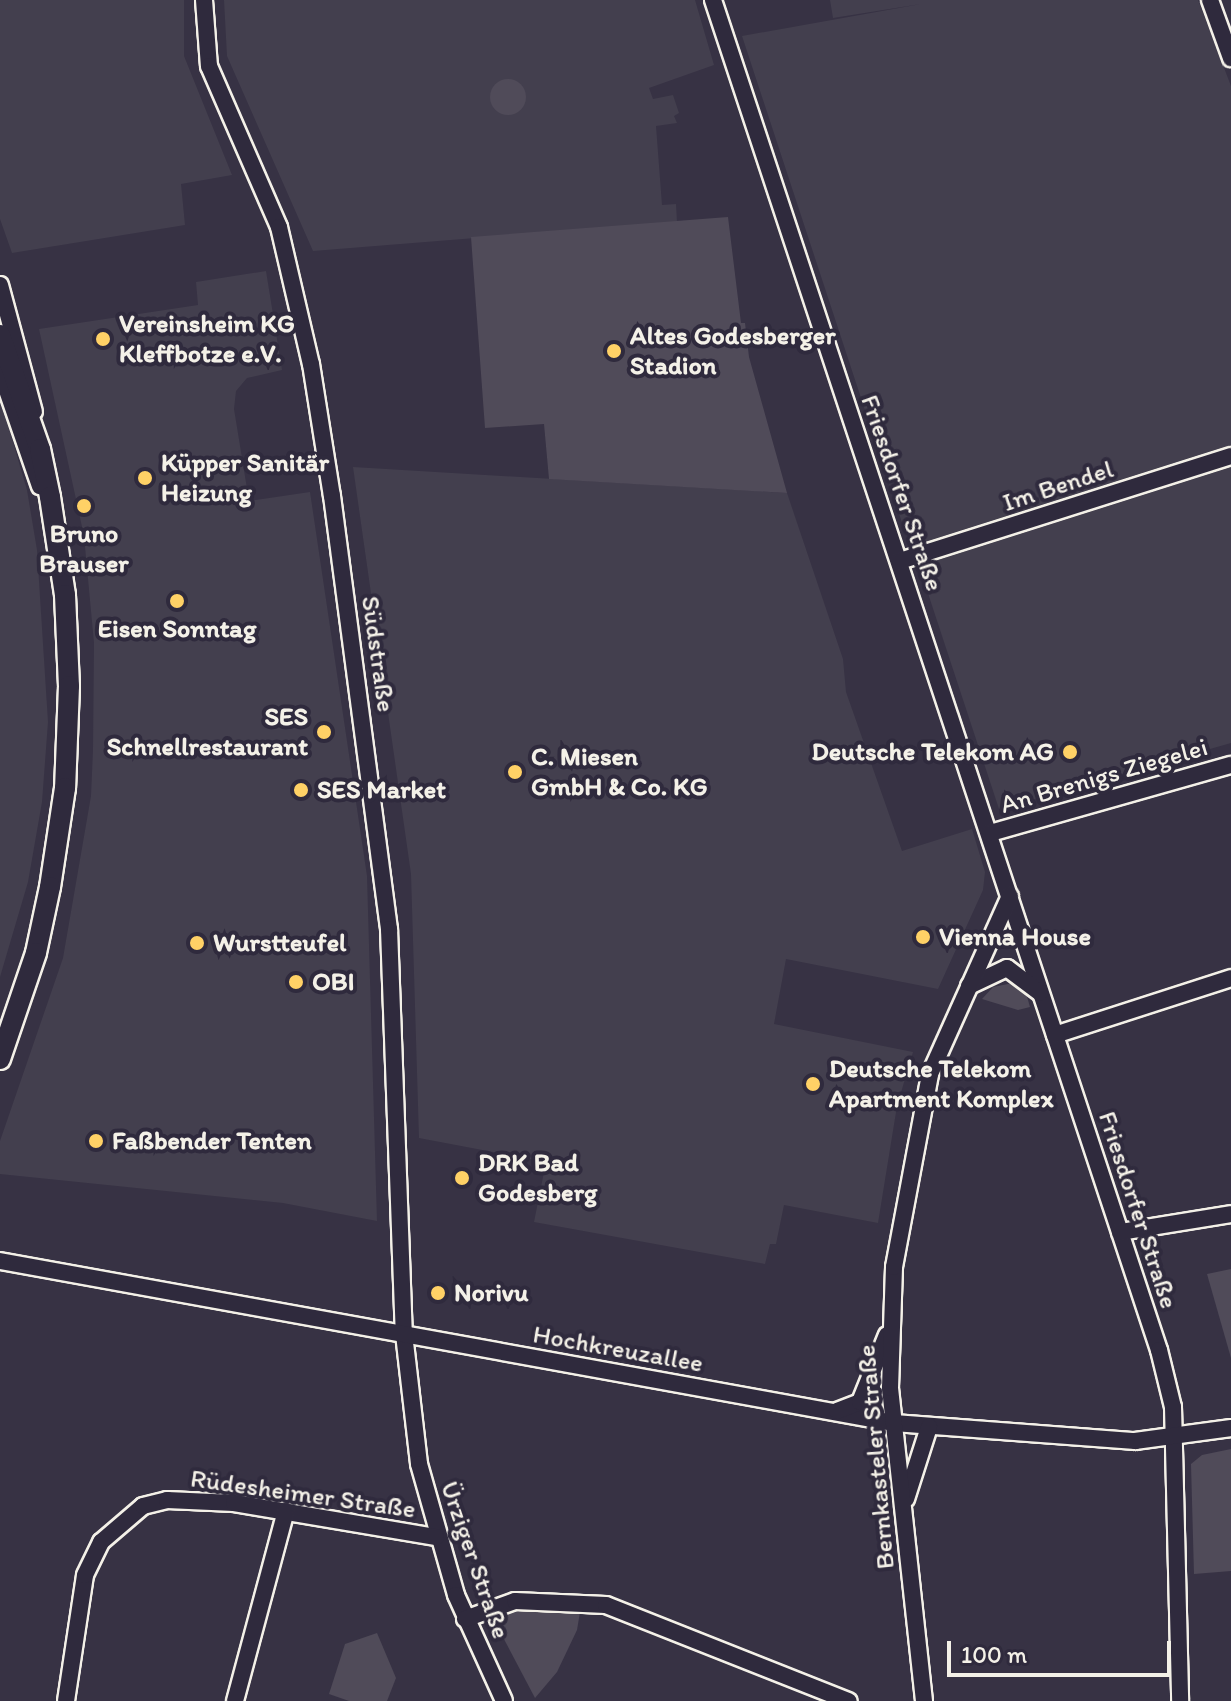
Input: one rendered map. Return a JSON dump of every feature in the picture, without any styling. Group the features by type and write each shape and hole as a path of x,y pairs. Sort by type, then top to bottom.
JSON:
{"main road":[{"path":"0,335 40,449 59,543 68,633 65,788 36,953 0,1059"}],"street":[{"name":"Südstraße","path":"204,0 209,66 279,227 311,364 332,496 389,929 404,1334"},
{"name":"Friesdorfer Straße","path":"713,0 1159,1350 1173,1407 1180,1701"},
{"path":"1210,0 1231,58"},
{"path":"0,285 29,382 40,449"},
{"path":"0,370 59,543"},
{"name":"Im Bendel","path":"900,561 1231,456"},
{"name":"An Brenigs Ziegelei","path":"990,833 1231,765"},
{"name":"Bernkasteler Straße","path":"924,1701 894,1423 889,1332 894,1267 930,1074 965,989 1010,894"},
{"path":"965,989 983,975 1007,968 1032,984 1046,1001"},
{"path":"1055,1035 1231,978"},
{"path":"1120,1232 1231,1214"},
{"name":"Hochkreuzallee","path":"0,1261 894,1423 1135,1441 1231,1428"},
{"path":"832,1413 860,1402 889,1332"},
{"name":"Ürziger Straße","path":"404,1334 411,1420 436,1537 465,1619 504,1701"},
{"path":"903,1508 929,1427"},
{"name":"Rüdesheimer Straße","path":"66,1701 79,1594 92,1558 114,1528 143,1506 167,1500 286,1511 436,1537"},
{"path":"235,1701 286,1511"},
{"path":"465,1619 515,1601 606,1605 699,1638 838,1699"}],"shaded area":[{"path":"0,0 184,0 184,56 232,175 181,184 185,225 12,253 0,219"},
{"path":"224,0 695,0 714,65 649,88 653,99 673,95 679,113 674,116 677,123 656,126 662,205 676,204 677,222 313,251 227,56"},
{"path":"830,0 1198,0 1231,86 1231,447 910,547 742,36 921,4 833,18"},
{"path":"508,79 521,84 526,97 521,110 508,115 495,110 490,97 495,84"},
{"name":"Altes Godesberger Stadion","path":"728,217 741,323 745,323 749,357 787,493 549,479 544,424 485,428 471,237"},
{"path":"266,271 282,370 247,378 236,391 234,409 249,501 310,492 367,876 377,1221 283,1203 0,1174 0,1141 63,958 91,796 94,643 84,536 39,329 198,305 196,282"},
{"path":"0,398 27,490 37,550 48,722 42,802 28,882 0,977"},
{"path":"1231,466 1231,743 999,809 919,566"},
{"path":"353,467 787,493 843,659 846,692 902,851 972,829 985,872 983,890 938,989 786,959 774,1024 913,1052 897,1106 878,1223 784,1205 776,1244 770,1244 765,1264 534,1222 546,1162 419,1138 411,874"},
{"path":"1013,983 1026,993 1030,1007 1018,1010 982,999 993,987"},
{"path":"1231,1269 1231,1358 1207,1274"},
{"path":"1231,1449 1231,1571 1194,1574 1191,1464 1202,1455"},
{"path":"560,1608 580,1612 577,1630 557,1672 535,1698 496,1624 498,1617 520,1611"},
{"path":"377,1633 396,1678 387,1701 349,1701 329,1694 345,1644"}],"place":[{"name":"Vereinsheim KG Kleffbotze e.V.","path":"103,339"},
{"name":"Altes Godesberger Stadion","path":"614,351"},
{"name":"Küpper Sanitär Heizung","path":"145,478"},
{"name":"Bruno Brauser","path":"84,506"},
{"name":"Eisen Sonntag","path":"177,601"},
{"name":"SES Schnellrestaurant","path":"324,732"},
{"name":"Deutsche Telekom AG","path":"1070,752"},
{"name":"C. Miesen GmbH & Co. KG","path":"515,772"},
{"name":"SES Market","path":"301,790"},
{"name":"Vienna House","path":"923,937"},
{"name":"Wurstteufel","path":"197,943"},
{"name":"OBI","path":"296,982"},
{"name":"Deutsche Telekom Apartment Komplex","path":"813,1084"},
{"name":"Faßbender Tenten","path":"96,1141"},
{"name":"DRK Bad Godesberg","path":"462,1178"},
{"name":"Norivu","path":"438,1293"}]}
